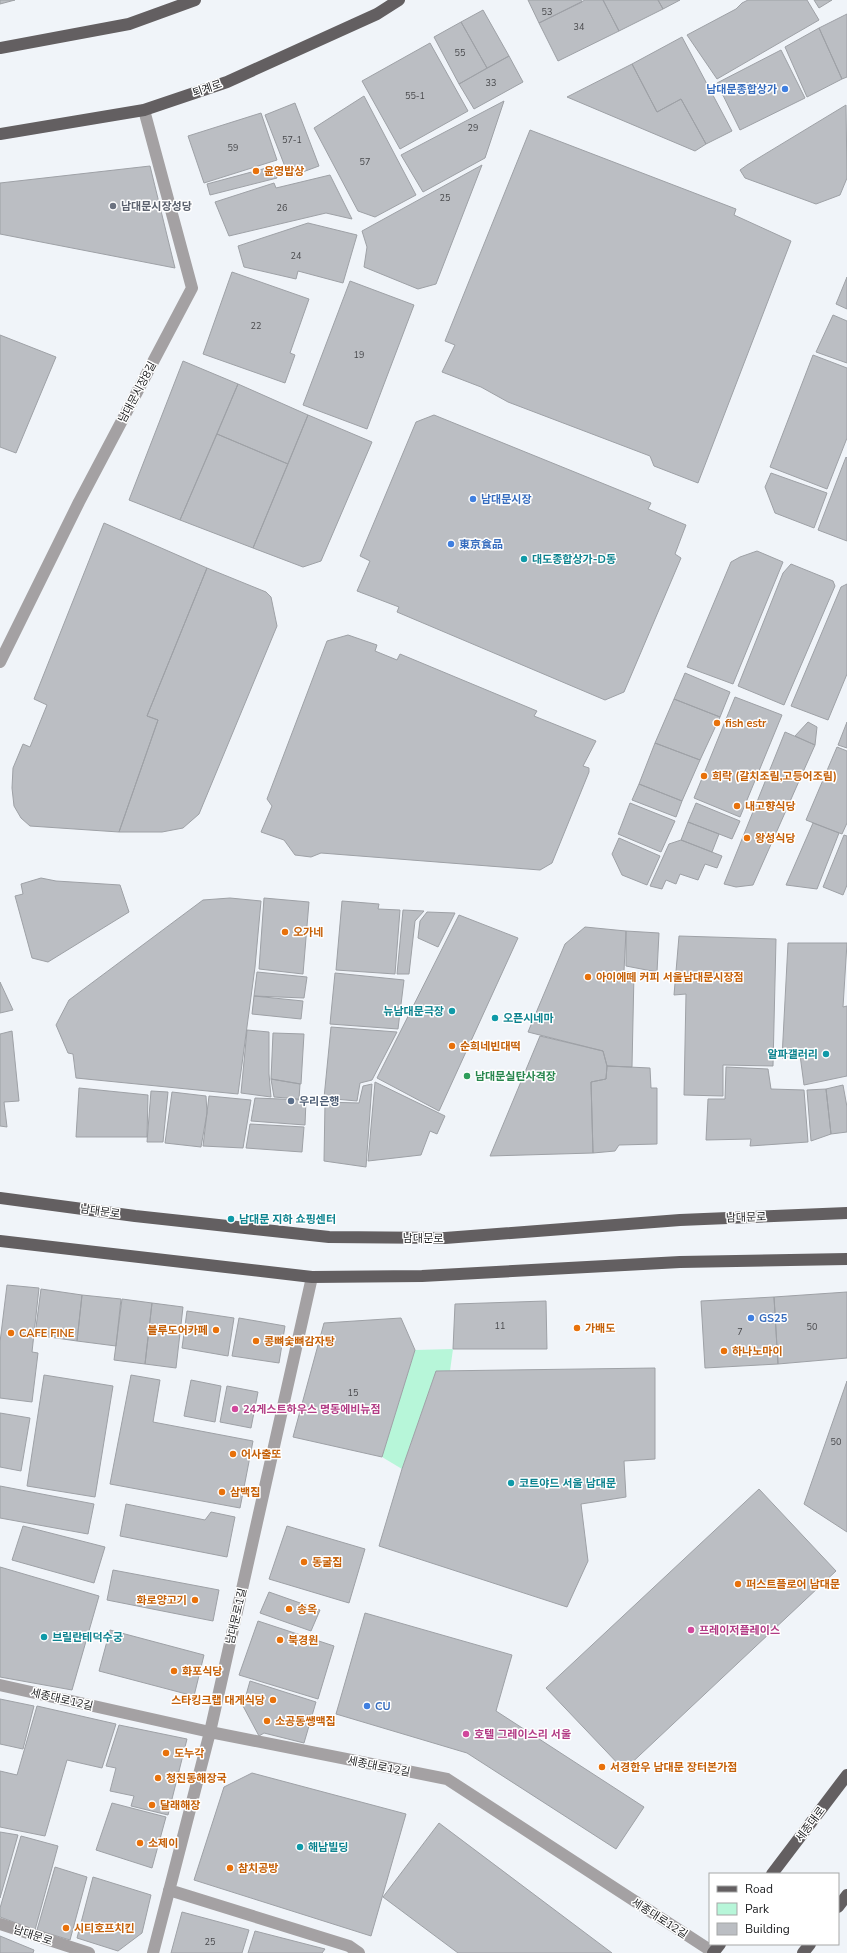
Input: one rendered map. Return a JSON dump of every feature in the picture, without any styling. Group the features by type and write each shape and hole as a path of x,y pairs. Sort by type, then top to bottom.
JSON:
{"main road":[{"path":"0,48 129,24 195,0"},
{"name":"퇴계로","path":"0,134 144,110 227,82 377,14 399,0"},
{"name":"남대문로","path":"0,1198 135,1216 329,1237 445,1238 680,1220 847,1213"},
{"path":"0,1241 312,1276 422,1276 680,1262 847,1259"},
{"name":"세종대로","path":"773,1873 847,1775"},
{"path":"839,1906 847,1895"},
{"path":"713,1953 719,1945"},
{"path":"803,1953 809,1945"}],"street":[{"name":"남대문시장8길","path":"0,662 79,502 192,288 144,110"},
{"name":"남대문로1길","path":"153,1953 210,1732 312,1276"},
{"name":"세종대로12길","path":"0,1685 210,1732 447,1779 713,1953"},
{"path":"169,1890 349,1946 359,1953"},
{"name":"남대문로","path":"0,1924 88,1953"}],"green space":[{"path":"453,1349 450,1371 436,1371 402,1469 382,1457 415,1350"}],"building":[{"path":"0,0 15,0 0,4"},
{"path":"528,0 581,0 582,2 539,23"},
{"path":"585,0 603,0 619,31 558,61 539,23"},
{"path":"603,0 658,0 663,9 619,31"},
{"path":"658,0 680,0 663,9"},
{"path":"748,0 807,0 819,20 717,79 687,35 736,9"},
{"path":"814,0 832,0 819,8"},
{"path":"483,10 509,56 487,68 461,22"},
{"path":"847,14 847,77 842,79 819,28"},
{"path":"461,22 487,68 459,84 434,37"},
{"path":"819,28 842,79 807,97 785,47"},
{"path":"682,37 732,131 706,144 681,99 657,112 632,64"},
{"path":"430,43 468,111 400,149 362,81"},
{"path":"781,50 805,98 740,130 717,83"},
{"path":"509,56 523,82 474,109 459,84"},
{"path":"632,64 657,112 681,99 706,144 695,151 567,97"},
{"path":"364,96 416,195 375,217 358,211 314,128"},
{"path":"504,101 485,158 423,192 401,155"},
{"path":"295,103 319,166 289,177 265,115"},
{"path":"846,105 847,178 840,195 816,204 745,178 740,170"},
{"path":"261,113 277,160 204,183 188,136"},
{"path":"530,130 736,209 734,215 791,241 698,483 654,466 650,456 508,402 481,387 442,372 455,345 445,341"},
{"path":"482,165 436,284 418,289 364,267 367,247 362,231"},
{"path":"150,166 175,268 0,234 0,183"},
{"path":"274,166 277,178 210,195 207,184"},
{"path":"330,175 352,219 326,213 229,236 215,202 274,183 276,188"},
{"path":"308,223 357,235 343,283 298,271 296,279 244,267 238,246"},
{"path":"232,272 309,299 290,353 295,355 285,383 203,354"},
{"path":"847,277 847,309 836,304"},
{"path":"350,281 414,305 367,429 303,405"},
{"path":"833,315 847,321 847,363 816,352"},
{"path":"0,335 56,357 16,453 0,447"},
{"path":"813,355 847,368 847,438 827,489 770,467"},
{"path":"183,361 238,384 180,520 129,500"},
{"path":"238,384 308,415 288,464 217,434"},
{"path":"308,415 372,442 321,561 303,567 253,548"},
{"name":"대도종합상가-D동","path":"434,415 651,503 648,509 686,525 675,554 681,558 624,692 605,700 397,612 399,607 357,591 370,561 360,556 416,422"},
{"path":"217,434 288,464 253,548 180,520"},
{"path":"846,457 847,458 847,541 818,530"},
{"path":"771,473 827,493 814,528 775,513 765,487"},
{"path":"104,523 207,568 147,716 158,720 119,832 30,826 21,818 14,806 12,788 13,768 23,744 30,747 47,705 34,699"},
{"path":"757,551 783,562 733,684 687,667 731,562"},
{"path":"791,564 833,581 835,586 784,705 738,686 783,573"},
{"path":"207,568 266,592 271,597 277,626 199,814 183,828 162,832 119,832 158,720 147,716"},
{"path":"847,584 847,674 828,720 791,706 841,587"},
{"path":"348,635 377,645 375,651 397,660 400,654 537,711 534,716 596,741 583,766 589,768 589,772 552,863 540,870 321,853 311,857 295,855 284,840 261,832 272,806 267,799 327,641"},
{"path":"685,673 730,692 720,717 674,699"},
{"path":"735,697 782,715 740,817 694,798"},
{"path":"674,699 720,717 700,760 655,743"},
{"path":"808,722 817,727 815,745 795,736"},
{"path":"847,722 847,748 838,745"},
{"path":"785,732 815,745 753,885 736,887 724,884"},
{"path":"655,743 700,760 682,801 639,784"},
{"path":"837,747 847,751 847,823 842,834 806,820"},
{"path":"639,784 682,801 676,817 632,800"},
{"path":"630,803 675,821 661,852 618,834"},
{"path":"696,803 740,821 732,839 688,822"},
{"path":"688,822 719,834 712,852 681,840"},
{"path":"813,823 839,833 817,889 786,885"},
{"path":"844,835 847,836 847,885 843,895 823,887"},
{"path":"619,838 660,856 647,885 622,875 612,854"},
{"path":"681,840 722,856 717,868 705,864 698,880 680,874 676,884 666,880 662,889 650,886 669,844"},
{"path":"41,878 56,881 120,885 129,912 48,962 32,958 15,896 23,894 21,884"},
{"path":"230,898 261,901 255,967 238,1094 76,1078 73,1054 68,1053 56,1025 69,1000 203,900"},
{"path":"264,898 309,902 303,974 259,969"},
{"path":"342,901 379,904 378,909 400,910 395,974 336,970"},
{"path":"403,910 424,911 415,921 409,974 397,974"},
{"path":"427,912 455,913 438,947 418,938 420,921"},
{"path":"459,915 518,938 439,1111 377,1078"},
{"path":"585,927 626,931 624,971 634,973 632,1067 607,1066 603,1051 528,1032 565,944"},
{"path":"626,931 659,933 657,972 626,966"},
{"path":"679,936 776,939 773,1066 723,1065 723,1096 684,1095 686,994 674,995"},
{"path":"788,943 847,943 843,1007 847,1006 847,1076 804,1085 800,1055 782,1058"},
{"path":"257,972 307,977 304,998 254,996"},
{"path":"335,973 404,980 398,1029 330,1024"},
{"path":"0,982 13,1010 0,1013"},
{"path":"254,996 303,1001 301,1019 252,1014"},
{"path":"331,1027 397,1032 372,1080 360,1083 357,1101 324,1098"},
{"path":"247,1030 269,1032 269,1074 271,1097 241,1093"},
{"path":"12,1031 19,1101 4,1102 7,1127 0,1126 0,1034"},
{"path":"273,1033 304,1034 301,1084 271,1079"},
{"path":"540,1036 603,1051 607,1066 606,1079 591,1082 593,1153 490,1156"},
{"path":"607,1066 650,1068 651,1088 657,1088 657,1144 619,1145 615,1151 593,1153 591,1082 606,1079"},
{"path":"726,1067 768,1069 771,1089 804,1090 808,1142 750,1146 751,1139 706,1140 708,1099 725,1099"},
{"path":"271,1079 300,1084 299,1099 274,1097"},
{"path":"375,1082 445,1116 437,1134 430,1131 421,1155 368,1161"},
{"path":"372,1084 366,1167 324,1161 325,1102 359,1103 363,1086"},
{"path":"843,1085 847,1107 847,1132 831,1134 826,1089"},
{"path":"79,1088 148,1095 147,1137 76,1137"},
{"path":"826,1089 831,1134 811,1141 807,1090"},
{"path":"151,1091 168,1092 163,1142 147,1142"},
{"path":"172,1092 206,1096 207,1113 201,1147 165,1143"},
{"path":"209,1096 251,1100 243,1148 203,1146"},
{"path":"255,1098 306,1100 305,1125 251,1121"},
{"path":"250,1124 304,1127 302,1152 246,1148"},
{"path":"7,1285 39,1288 32,1352 38,1353 32,1402 0,1398 0,1342"},
{"path":"41,1289 82,1295 77,1341 35,1335"},
{"path":"847,1292 847,1358 778,1364 774,1297"},
{"path":"82,1295 121,1299 116,1346 77,1341"},
{"path":"774,1297 778,1364 705,1368 701,1301"},
{"path":"122,1299 152,1303 145,1364 114,1360"},
{"path":"546,1301 547,1349 453,1349 455,1304"},
{"path":"152,1303 183,1307 176,1368 145,1364"},
{"path":"187,1311 234,1318 228,1356 182,1348"},
{"path":"239,1318 285,1326 279,1363 232,1356"},
{"path":"401,1318 415,1350 382,1457 293,1437 324,1323"},
{"name":"코트야드 서울 남대문","path":"655,1368 655,1459 624,1461 626,1497 581,1504 588,1561 567,1607 379,1546 402,1469 436,1371"},
{"path":"44,1375 113,1386 95,1497 27,1486"},
{"path":"131,1375 160,1380 153,1422 253,1441 240,1508 110,1484"},
{"path":"191,1380 221,1386 215,1422 184,1416"},
{"path":"847,1381 847,1532 804,1504"},
{"path":"227,1386 258,1392 251,1428 220,1422"},
{"path":"0,1413 30,1418 21,1471 0,1467"},
{"path":"0,1486 94,1504 88,1534 0,1518"},
{"name":"프레이저플레이스","path":"759,1489 836,1571 624,1770 546,1688"},
{"path":"126,1504 205,1520 211,1512 235,1517 227,1557 120,1536"},
{"path":"23,1526 105,1547 94,1583 12,1560"},
{"path":"287,1526 365,1549 349,1603 269,1579"},
{"name":"브릴란테덕수궁","path":"0,1567 99,1596 72,1690 0,1677"},
{"path":"113,1570 219,1590 213,1621 107,1600"},
{"path":"269,1592 320,1610 311,1631 260,1613"},
{"name":"호텔 그레이스리 서울","path":"365,1613 512,1655 496,1711 644,1807 616,1849 467,1753 336,1714"},
{"path":"258,1621 334,1646 318,1699 239,1675"},
{"path":"110,1630 204,1655 194,1696 99,1671"},
{"path":"250,1681 316,1702 304,1743 264,1733 259,1736 243,1706"},
{"path":"0,1699 34,1706 23,1749 0,1744"},
{"path":"37,1706 116,1724 102,1768 67,1760 45,1836 0,1827 0,1771 17,1775"},
{"path":"119,1725 187,1739 168,1815 131,1806 134,1796 110,1791 116,1768 106,1766"},
{"name":"해남빌딩","path":"252,1773 406,1814 371,1936 194,1880 224,1787"},
{"path":"112,1803 166,1817 152,1868 96,1850"},
{"path":"439,1823 612,1953 458,1953 383,1897"},
{"path":"0,1832 18,1835 0,1898"},
{"path":"21,1836 58,1846 35,1930 0,1917 0,1908"},
{"path":"55,1867 87,1877 70,1940 37,1930"},
{"path":"93,1877 151,1895 142,1933 118,1951 77,1938"},
{"path":"182,1912 249,1930 242,1953 171,1953"},
{"path":"255,1931 325,1949 322,1953 248,1953"},
{"path":"0,1936 34,1950 33,1953 0,1953"}],"place":[{"name":"남대문종합상가","path":"785,89"},
{"name":"윤영밥상","path":"256,171"},
{"name":"남대문시장성당","path":"113,206"},
{"name":"남대문시장","path":"473,499"},
{"name":"東京食品","path":"451,544"},
{"name":"대도종합상가-D동","path":"524,559"},
{"name":"fish estr","path":"717,723"},
{"name":"희락 (갈치조림,고등어조림)","path":"704,776"},
{"name":"내고향식당","path":"737,806"},
{"name":"왕성식당","path":"747,838"},
{"name":"오가네","path":"285,932"},
{"name":"아이에떼 커피 서울남대문시장점","path":"588,977"},
{"name":"뉴남대문극장","path":"452,1011"},
{"name":"오픈시네마","path":"495,1018"},
{"name":"순희네빈대떡","path":"452,1046"},
{"name":"알파갤러리","path":"826,1054"},
{"name":"남대문실탄사격장","path":"467,1076"},
{"name":"우리은행","path":"291,1101"},
{"name":"남대문 지하 쇼핑센터","path":"231,1219"},
{"name":"GS25","path":"751,1318"},
{"name":"가배도","path":"577,1328"},
{"name":"블루도어카페","path":"216,1330"},
{"name":"CAFE FINE","path":"11,1333"},
{"name":"콩뼈숯뼈감자탕","path":"256,1341"},
{"name":"하나노마이","path":"724,1351"},
{"name":"24게스트하우스 명동에비뉴점","path":"235,1409"},
{"name":"어사출또","path":"233,1454"},
{"name":"코트야드 서울 남대문","path":"511,1483"},
{"name":"삼백집","path":"222,1492"},
{"name":"동굴집","path":"304,1562"},
{"name":"퍼스트플로어 남대문","path":"738,1584"},
{"name":"화로양고기","path":"195,1600"},
{"name":"송옥","path":"289,1609"},
{"name":"프레이저플레이스","path":"691,1630"},
{"name":"브릴란테덕수궁","path":"44,1637"},
{"name":"북경원","path":"280,1640"},
{"name":"화포식당","path":"174,1671"},
{"name":"스타킹크랩 대게식당","path":"273,1700"},
{"name":"CU","path":"367,1706"},
{"name":"소공동쌩맥집","path":"267,1721"},
{"name":"호텔 그레이스리 서울","path":"466,1734"},
{"name":"도누각","path":"166,1753"},
{"name":"서경한우 남대문 장터본가점","path":"602,1767"},
{"name":"청진동해장국","path":"158,1778"},
{"name":"달래해장","path":"152,1805"},
{"name":"소제이","path":"140,1843"},
{"name":"해남빌딩","path":"300,1847"},
{"name":"참치공방","path":"230,1868"},
{"name":"시티호프치킨","path":"66,1928"}]}
